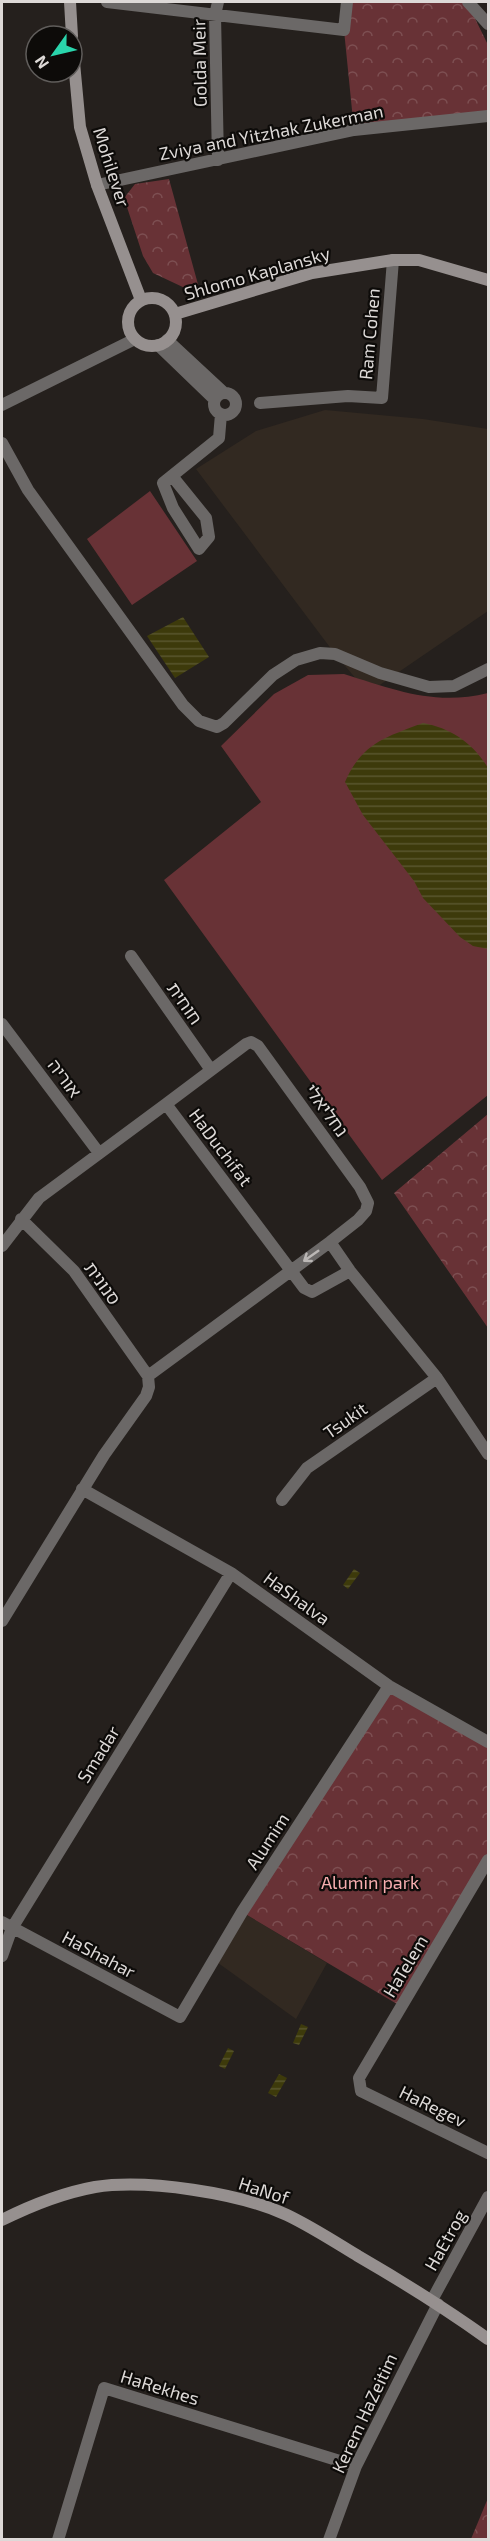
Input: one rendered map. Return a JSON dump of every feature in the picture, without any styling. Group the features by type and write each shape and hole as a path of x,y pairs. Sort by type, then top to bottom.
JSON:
{"street":[{"path":"70,2 71,24"},
{"path":"107,2 344,30 347,2"},
{"name":"Golda Meir","path":"218,2 215,15 218,160"},
{"path":"468,2 489,24"},
{"name":"Mohilever","path":"76,84 80,127 97,185 141,300"},
{"name":"Zviya and Yitzhak Zukerman","path":"97,185 354,130 489,116"},
{"name":"Shlomo Kaplansky","path":"175,315 312,273 393,260 419,260 489,280"},
{"name":"Ram Cohen","path":"260,403 348,396 382,398 393,260"},
{"path":"157,298 171,307 175,315 175,329 163,343 150,346 135,339 130,332 128,318 135,304 141,300 157,298"},
{"path":"2,405 135,339"},
{"path":"163,343 219,396"},
{"path":"219,396 230,394 236,403 232,412 221,414"},
{"path":"168,479 219,438 221,414 214,406 219,396"},
{"path":"2,442 28,490 183,705 199,722 217,727 224,723 273,675 296,660 320,653 335,654 380,674 429,687 454,686 489,669"},
{"path":"168,479 206,518 209,537 199,549 173,508 168,479"},
{"name":"חוחית","path":"131,956 211,1070"},
{"name":"אוריה","path":"2,1024 99,1153"},
{"name":"נחליאלי","path":"211,1070 246,1044 251,1042 258,1046 360,1186 368,1203 366,1211 330,1242"},
{"path":"166,1104 211,1070"},
{"name":"HaDuchifat","path":"2,1246 39,1198 166,1104 304,1288 312,1292 350,1271"},
{"name":"סנונית","path":"21,1220 74,1271 148,1376"},
{"path":"2,1621 82,1489 146,1396 149,1387 148,1376 330,1242 350,1271 437,1378 489,1454"},
{"name":"Tsukit","path":"282,1500 308,1468 437,1378"},
{"name":"HaShalva","path":"82,1489 231,1573 389,1686 489,1742"},
{"name":"Smadar","path":"2,1956 7,1925 231,1573"},
{"name":"Alumim","path":"180,2017 242,1912 389,1686"},
{"name":"HaTelem","path":"361,2091 359,2078 489,1860"},
{"name":"HaShahar","path":"7,1925 180,2017"},
{"name":"HaRegev","path":"361,2091 489,2153"},
{"name":"HaNof","path":"2,2220 57,2196 97,2187 179,2188 214,2193 253,2203 286,2215 435,2302 489,2339"},
{"name":"HaEtrog","path":"435,2302 489,2197"},
{"name":"Kerem HaZeitim","path":"329,2540 356,2466 435,2302"},
{"name":"HaRekhes","path":"58,2540 104,2388 356,2466"}],"shaded area":[{"path":"325,410 423,419 488,429 488,611 368,693 335,654 196,469 256,431"},
{"path":"183,617 209,657 175,678 147,636"},
{"path":"423,723 433,725 461,738 488,768 488,949 473,946 460,937 423,898 414,881 363,815 345,782 359,758 376,743"},
{"path":"354,1569 360,1573 348,1589 343,1585"},
{"path":"242,1912 327,1963 296,2019 214,1960"},
{"path":"301,2024 308,2027 299,2045 293,2043"},
{"path":"228,2048 234,2051 225,2069 219,2066"},
{"path":"279,2074 287,2078 276,2097 268,2093"}],"green space":[{"path":"347,2 467,2 488,45 488,114 354,130 344,30"},
{"path":"169,179 199,288 187,289 153,273 143,256 124,198 135,184"},
{"path":"150,491 197,561 132,605 87,539"},
{"path":"344,674 398,690 433,697 469,697 488,693 488,1095 382,1180 164,880 261,802 221,746 274,694 308,675"},
{"path":"488,1114 488,1328 394,1193"},
{"name":"Alumin park","path":"389,1686 488,1742 488,1860 402,2007 242,1912"},
{"path":"488,2498 488,2539 471,2539"}]}
